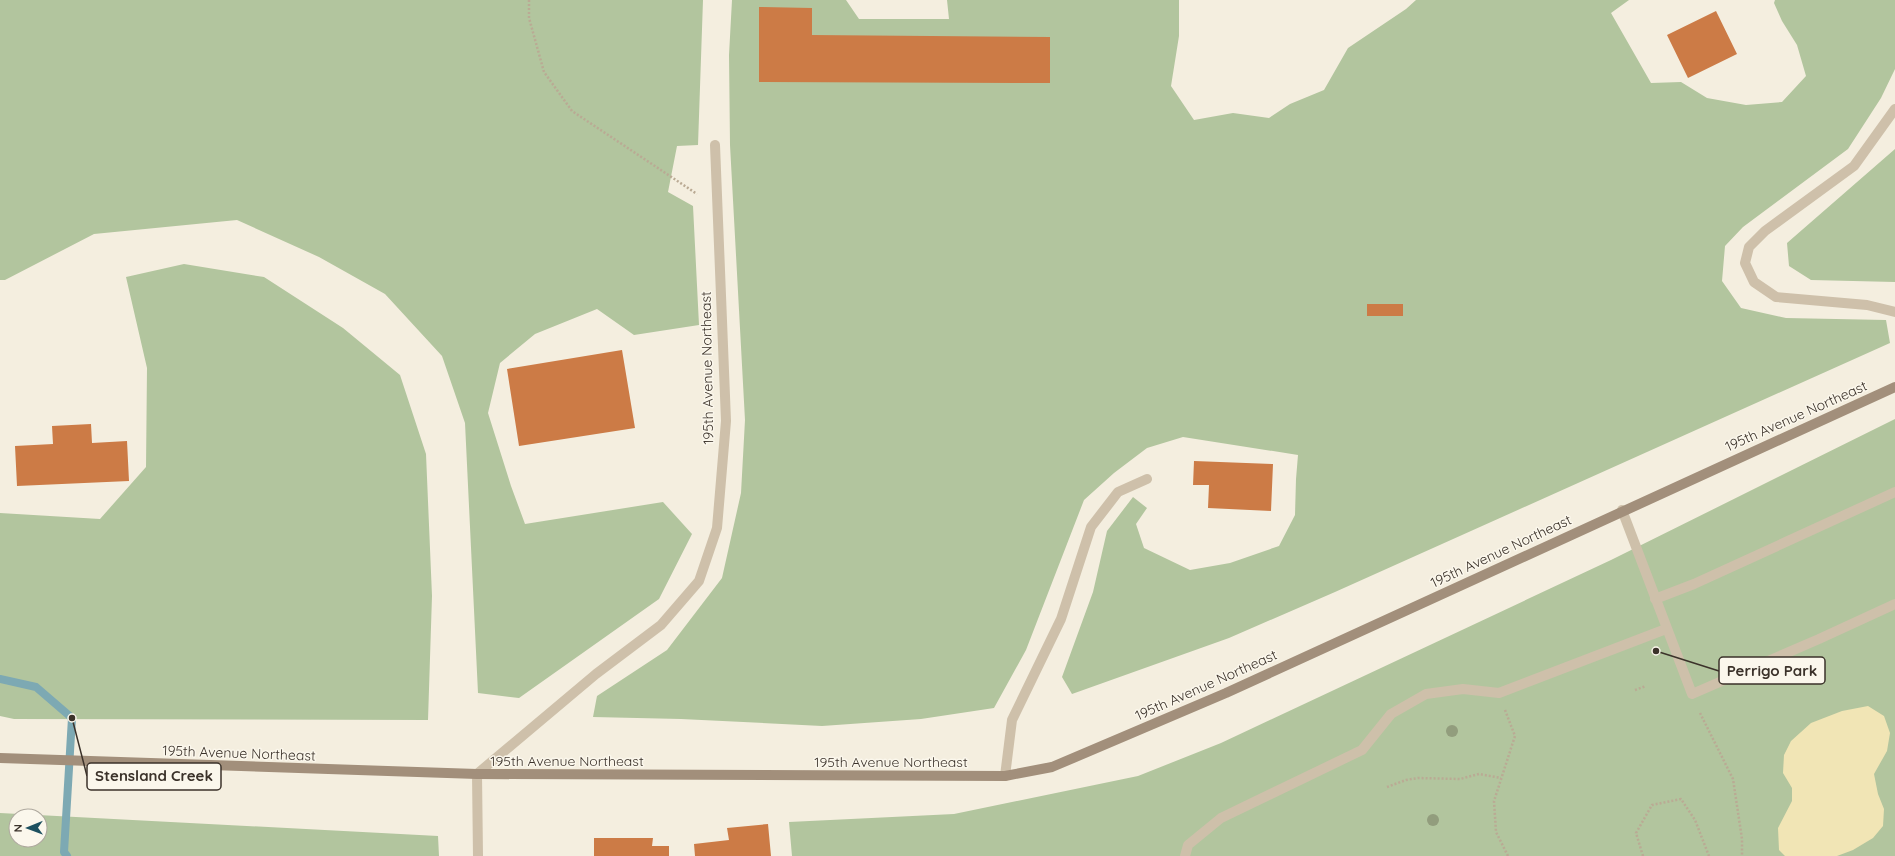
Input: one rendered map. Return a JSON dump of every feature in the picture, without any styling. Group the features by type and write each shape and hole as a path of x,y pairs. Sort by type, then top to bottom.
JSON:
{"street":[{"path":"1895,109 1854,166 1765,231 1749,247 1745,262 1754,282 1776,297 1867,305 1895,312"},
{"name":"195th Avenue Northeast","path":"477,774 596,674 661,625 699,581 717,528 726,421 716,206 715,145"},
{"name":"195th Avenue Northeast","path":"3,759 477,774 1005,776 1052,767 1219,696 1622,510 1895,387"},
{"path":"1005,776 1012,720 1061,619 1091,527 1118,492 1147,479"},
{"path":"1656,599 1694,584 1895,492"},
{"path":"1622,510 1692,694 1895,604"},
{"path":"1185,856 1188,845 1221,818 1362,750 1391,714 1426,694 1463,689 1499,693 1666,629"},
{"path":"477,774 478,856"}],"path":[{"path":"529,0 529,18 544,72 572,111 716,206"},
{"path":"1635,690 1646,686"},
{"path":"1499,693 1515,736 1494,801 1496,832 1508,856"},
{"path":"1692,694 1733,779 1742,839 1742,856"},
{"path":"1387,787 1406,780 1418,778 1460,779 1479,774 1501,778"},
{"path":"1643,856 1636,833 1652,805 1681,799 1695,820 1709,856"}],"green space":[{"path":"0,0 703,0 698,145 677,146 668,192 693,206 699,325 634,335 597,309 535,334 500,363 488,413 511,486 525,524 663,502 692,534 659,599 519,698 478,693 465,423 442,356 385,294 319,257 237,220 94,234 5,280 0,280"},
{"path":"732,0 846,0 859,19 949,19 947,0 1179,0 1179,36 1171,86 1194,120 1233,113 1269,118 1290,104 1324,90 1348,48 1406,9 1416,0 1629,0 1611,13 1651,83 1681,82 1707,98 1746,105 1782,102 1806,76 1797,45 1782,21 1774,3 1775,0 1895,0 1895,69 1881,98 1848,149 1743,227 1725,246 1722,281 1741,308 1786,318 1886,320 1890,343 1229,638 1072,694 1062,677 1093,592 1107,531 1133,497 1147,508 1136,524 1144,548 1190,570 1230,563 1279,546 1295,515 1298,455 1183,437 1147,448 1114,473 1084,500 1026,650 994,708 921,719 822,726 681,719 593,717 597,696 667,650 722,578 741,493 745,420 730,145 729,55"},
{"path":"1895,149 1895,282 1811,280 1789,266 1787,243"},
{"path":"184,264 264,277 343,328 400,375 426,454 432,596 428,720 14,719 0,716 0,513 100,519 146,467 147,368 126,277"},
{"path":"1895,419 1895,856 792,856 789,822 954,814 1138,776 1221,743 1611,560"},
{"path":"0,813 8,813 8,848 48,848 48,816 438,836 439,856 0,856"}],"sand":[{"path":"1868,706 1884,716 1890,733 1887,751 1874,774 1878,794 1884,809 1883,826 1873,838 1853,850 1837,856 1785,856 1779,850 1778,828 1792,801 1792,788 1783,773 1784,755 1791,741 1811,723 1842,711"}],"building":[{"path":"759,7 812,8 812,35 1050,37 1050,83 759,82"},
{"path":"1716,11 1737,54 1688,78 1667,35"},
{"path":"1367,304 1403,304 1403,316 1367,316"},
{"path":"622,350 635,428 519,446 507,369"},
{"path":"91,424 92,443 127,441 129,481 17,486 15,446 53,444 52,426"},
{"path":"1194,461 1273,464 1271,511 1208,508 1209,485 1193,485"},
{"path":"768,824 771,856 695,856 694,844 729,840 727,828"},
{"path":"594,838 653,838 652,846 669,846 669,856 594,856"}],"waterway":[{"path":"0,679 36,687 72,718 64,852 67,856"}],"place":[{"name":"Perrigo Park","path":"1656,651"},
{"name":"Stensland Creek","path":"72,718"}]}
